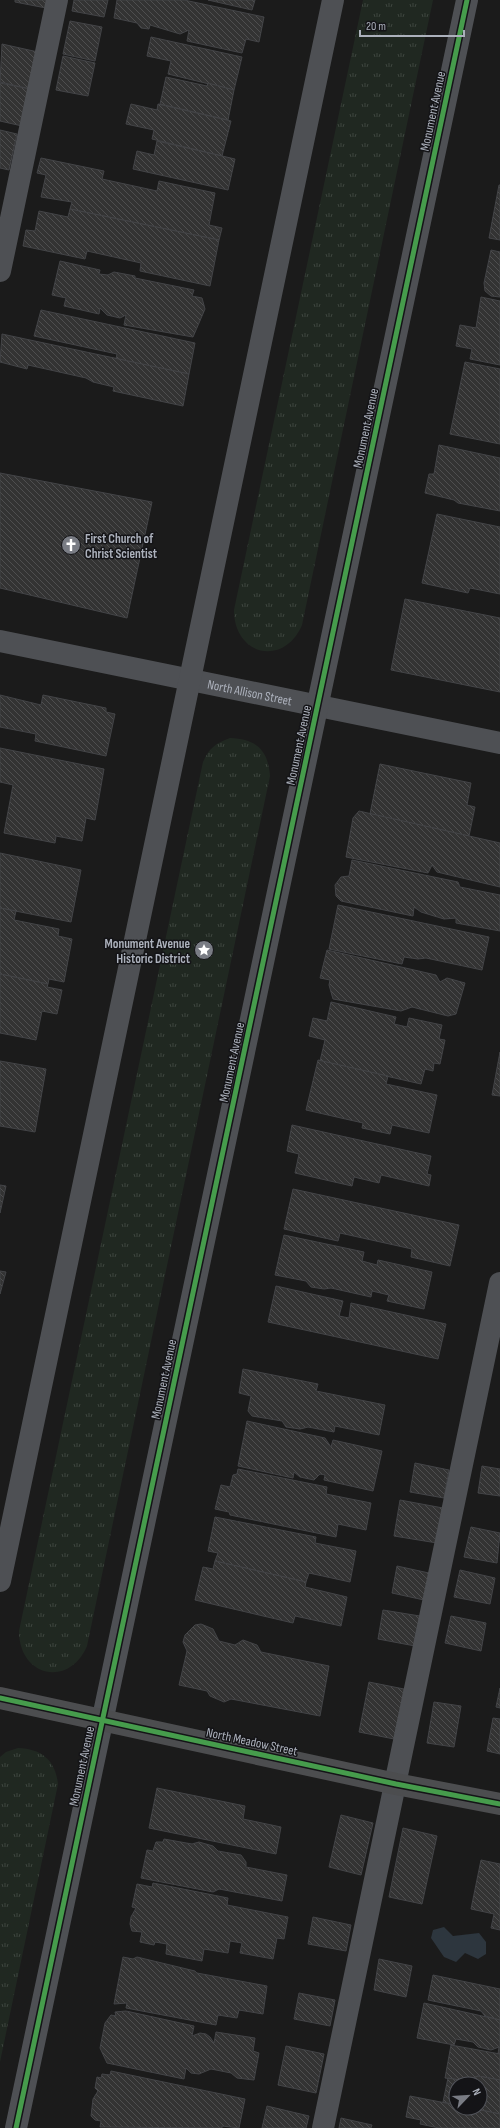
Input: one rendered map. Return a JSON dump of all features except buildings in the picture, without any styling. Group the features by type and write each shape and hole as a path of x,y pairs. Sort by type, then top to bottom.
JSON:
{"main road":[{"name":"North Meadow Street","path":"0,1698 396,1784 500,1804"}],"street":[{"path":"0,271 58,0"},
{"path":"0,1581 333,0"},
{"name":"Monument Avenue","path":"16,2128 466,0"},
{"name":"North Allison Street","path":"0,641 500,743"},
{"path":"323,2128 500,1283"}],"green space":[{"path":"363,0 433,0 302,625 294,638 284,647 273,651 261,650 251,646 242,638 236,626 234,610"},
{"path":"230,738 247,741 259,748 267,759 270,776 87,1646 79,1659 69,1668 58,1672 46,1672 36,1667 27,1659 21,1647 19,1631 203,762 208,753 214,747"},
{"path":"18,1748 34,1751 46,1757 54,1768 58,1784 0,2062 0,1757 6,1752"}],"shaded area":[{"path":"444,1927 453,1936 479,1933 486,1942 486,1954 478,1959 465,1953 456,1962 444,1957 431,1938 433,1930"}],"cycle path":[{"path":"16,2128 467,0"},
{"path":"0,1698 396,1784 500,1804"}],"place":[{"name":"First Church of Christ Scientist","path":"71,545"},
{"name":"Monument Avenue Historic District","path":"204,950"}]}
